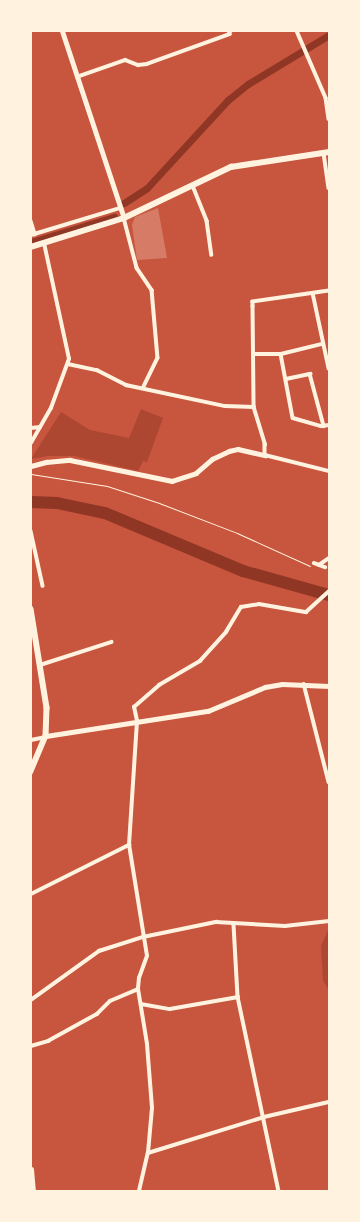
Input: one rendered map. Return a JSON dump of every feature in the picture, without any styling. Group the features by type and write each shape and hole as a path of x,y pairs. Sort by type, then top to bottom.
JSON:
{"main road":[{"path":"62,31 124,218"},
{"path":"31,247 124,218 241,164 327,153"},
{"path":"31,609 48,708 46,736 31,772"},
{"path":"31,1169 33,1191"}],"street":[{"path":"297,31 326,98 329,118"},
{"path":"77,77 125,60 138,65 147,64 230,32"},
{"path":"327,153 329,188"},
{"path":"193,186 207,221 212,255"},
{"path":"31,221 33,235 120,208"},
{"path":"124,218 137,268 152,290 158,358 144,388"},
{"path":"31,443 51,408 68,364 44,243"},
{"path":"265,455 266,444 254,407 253,302 329,291"},
{"path":"313,293 322,344 329,368"},
{"path":"254,354 281,354 322,344"},
{"path":"281,354 293,418 324,426 329,425"},
{"path":"68,364 97,370 126,385 225,406 254,407"},
{"path":"286,379 310,374 324,426"},
{"path":"31,428 40,427"},
{"path":"31,466 46,462 70,460 172,481 196,473 212,459 229,451 238,449 329,471"},
{"path":"31,532 43,586"},
{"path":"319,565 329,558"},
{"path":"314,563 325,567"},
{"path":"139,1191 148,1153 152,1108 141,1004 138,989 139,978 147,956 129,845 137,721 134,707 159,685 200,661 226,632 241,607 255,604 302,612 312,609 329,591"},
{"path":"40,665 110,642"},
{"path":"31,740 46,736 222,707 265,687 282,684 329,686"},
{"path":"304,684 329,782"},
{"path":"31,894 129,845"},
{"path":"31,1000 99,951 143,937 216,922 234,925 286,926 329,921"},
{"path":"234,925 238,997 279,1191"},
{"path":"31,1046 48,1041 97,1014 110,1001 138,989"},
{"path":"141,1004 170,1009 238,997"},
{"path":"148,1153 264,1117 329,1102"}],"path":[{"path":"31,474 107,486 159,502 237,533 315,568"}],"shaded area":[{"path":"141,409 163,418 147,462 143,461 138,471 74,456 48,456 31,459 61,412 90,430 129,438"},
{"path":"329,928 329,991 323,980 321,946"}],"building":[{"path":"158,208 167,258 137,260 132,225 135,217"}],"waterway":[{"path":"124,203 147,188 228,100 248,84 329,35"},
{"path":"31,242 114,217"},
{"path":"31,502 57,503 105,513 243,571 329,595"}]}
